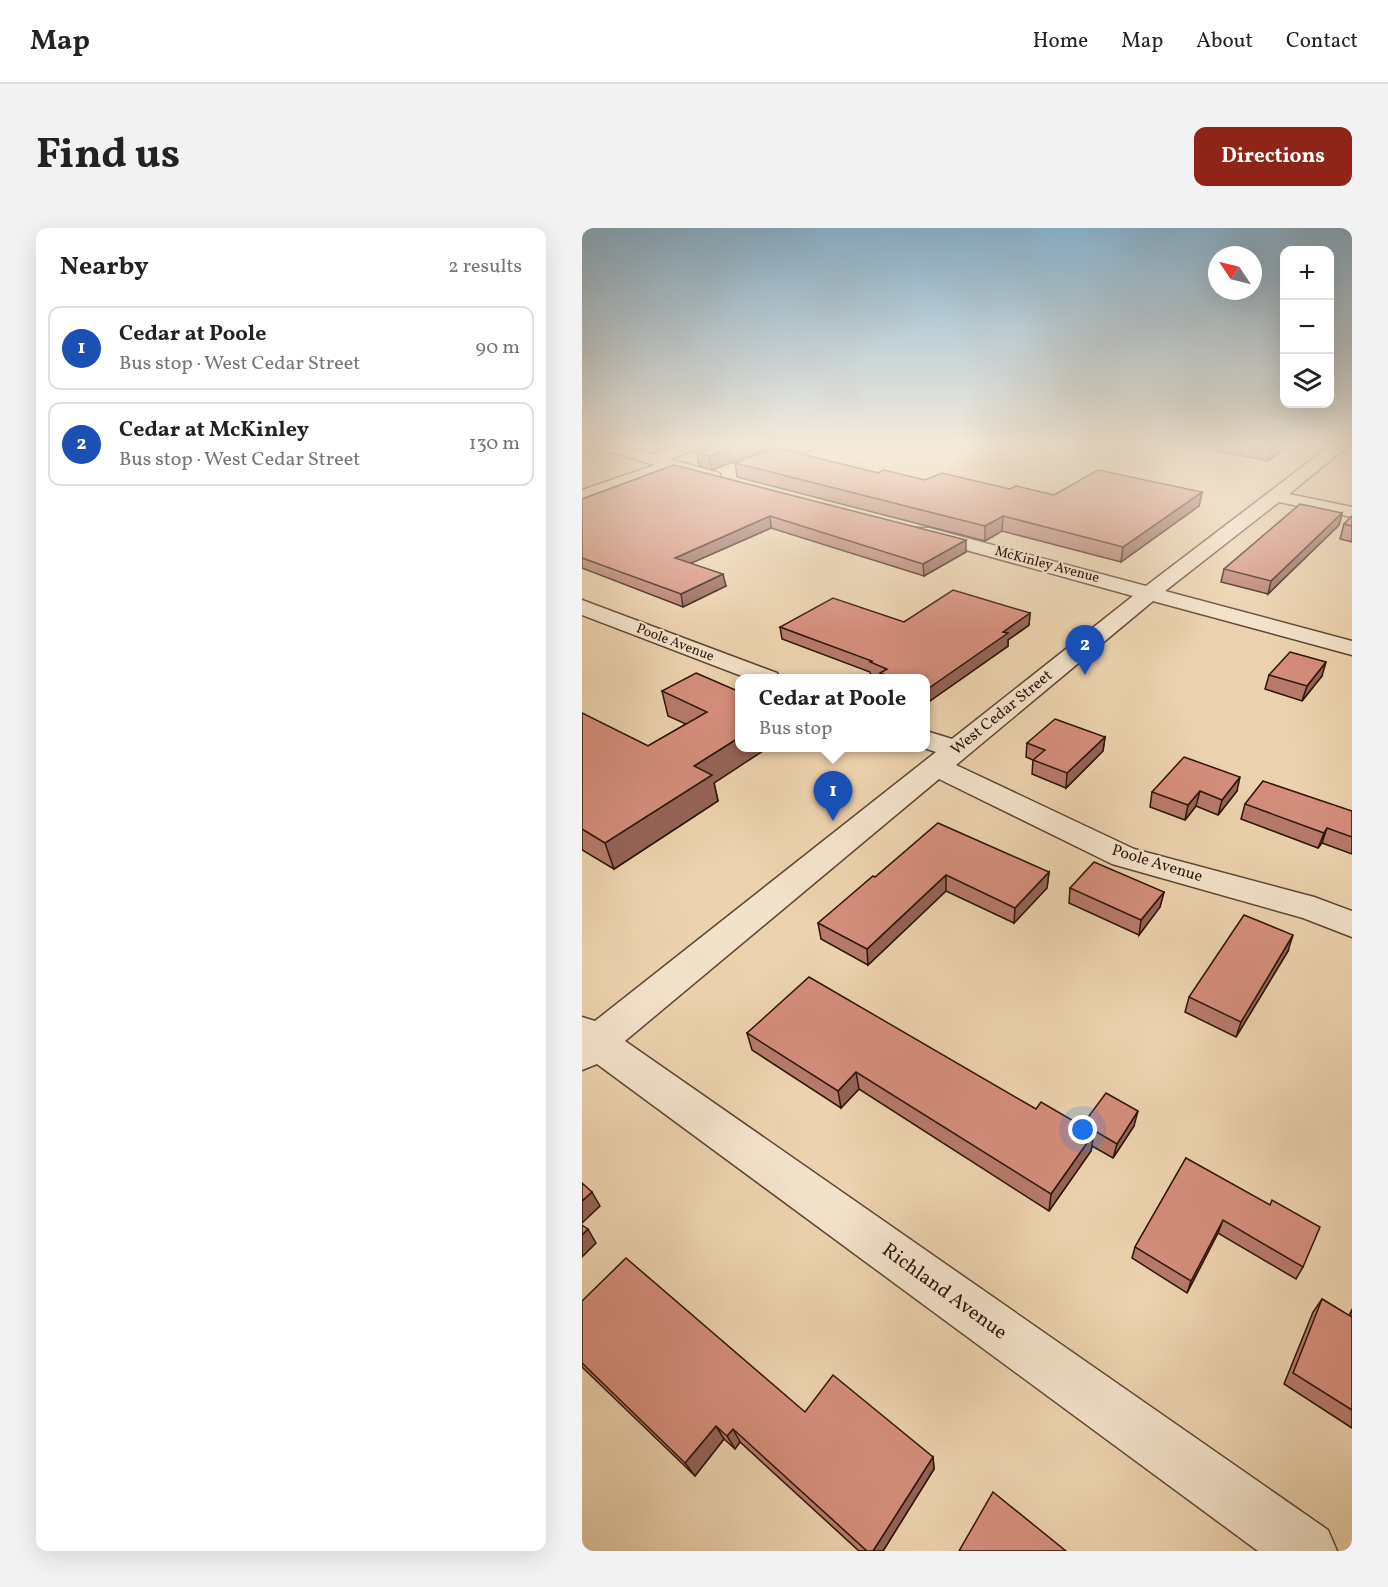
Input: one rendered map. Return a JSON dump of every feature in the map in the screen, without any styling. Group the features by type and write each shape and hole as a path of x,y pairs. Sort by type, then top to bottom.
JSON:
{"street":[{"name":"West Cedar Street","path":"587,1043 940,752 1262,507"},
{"path":"1327,507 1352,512"},
{"name":"McKinley Avenue","path":"898,526 1151,592 1352,648"},
{"name":"Poole Avenue","path":"582,607 758,674"},
{"name":"Poole Avenue","path":"940,752 1123,857 1314,909 1352,925"},
{"name":"Richland Avenue","path":"587,1043 1307,1551"}],"building":[{"path":"582,507 837,507 966,540 923,564 770,516 675,558 723,574 681,594 582,558"},
{"path":"909,507 1181,507 1123,547 1003,516 985,526"},
{"path":"1297,507 1313,507 1342,513 1271,581 1224,569"},
{"path":"1352,516 1352,526 1344,524"},
{"path":"953,590 1030,613 1003,632 1008,633 930,687 930,674 883,674 880,673 887,669 870,662 872,661 780,627 833,598 904,622"},
{"path":"1290,652 1326,662 1307,686 1269,675"},
{"path":"696,673 735,690 735,740 694,766 712,775 605,843 582,829 582,713 648,746 707,712 662,691"},
{"path":"1055,719 1105,737 1067,773 1033,760 1045,750 1027,743"},
{"path":"1184,757 1240,777 1222,800 1200,791 1188,805 1152,792"},
{"path":"1263,781 1352,811 1352,837 1327,828 1324,833 1245,804"},
{"path":"938,823 1049,872 1015,908 946,875 867,949 818,923 873,876 875,877"},
{"path":"1094,862 1164,892 1141,920 1070,888"},
{"path":"1244,915 1293,935 1241,1022 1189,997"},
{"path":"809,977 1036,1109 1041,1102 1094,1133 1051,1194 856,1072 838,1091 747,1033"},
{"path":"1106,1093 1138,1111 1117,1144 1083,1124"},
{"path":"1186,1158 1270,1205 1272,1200 1320,1227 1303,1267 1223,1220 1191,1281 1135,1247"},
{"path":"582,1183 592,1192 582,1201"},
{"path":"582,1225 588,1229 582,1235"},
{"path":"626,1258 805,1412 833,1375 933,1457 873,1551 867,1551 733,1429 727,1436 716,1426 685,1463 582,1363 582,1301"},
{"path":"1322,1299 1352,1317 1352,1410 1293,1373"},
{"path":"993,1492 1066,1551 959,1551"}],"place":[{"name":"Cedar at McKinley","path":"1085,675"},
{"name":"Cedar at Poole","path":"833,821"}]}
